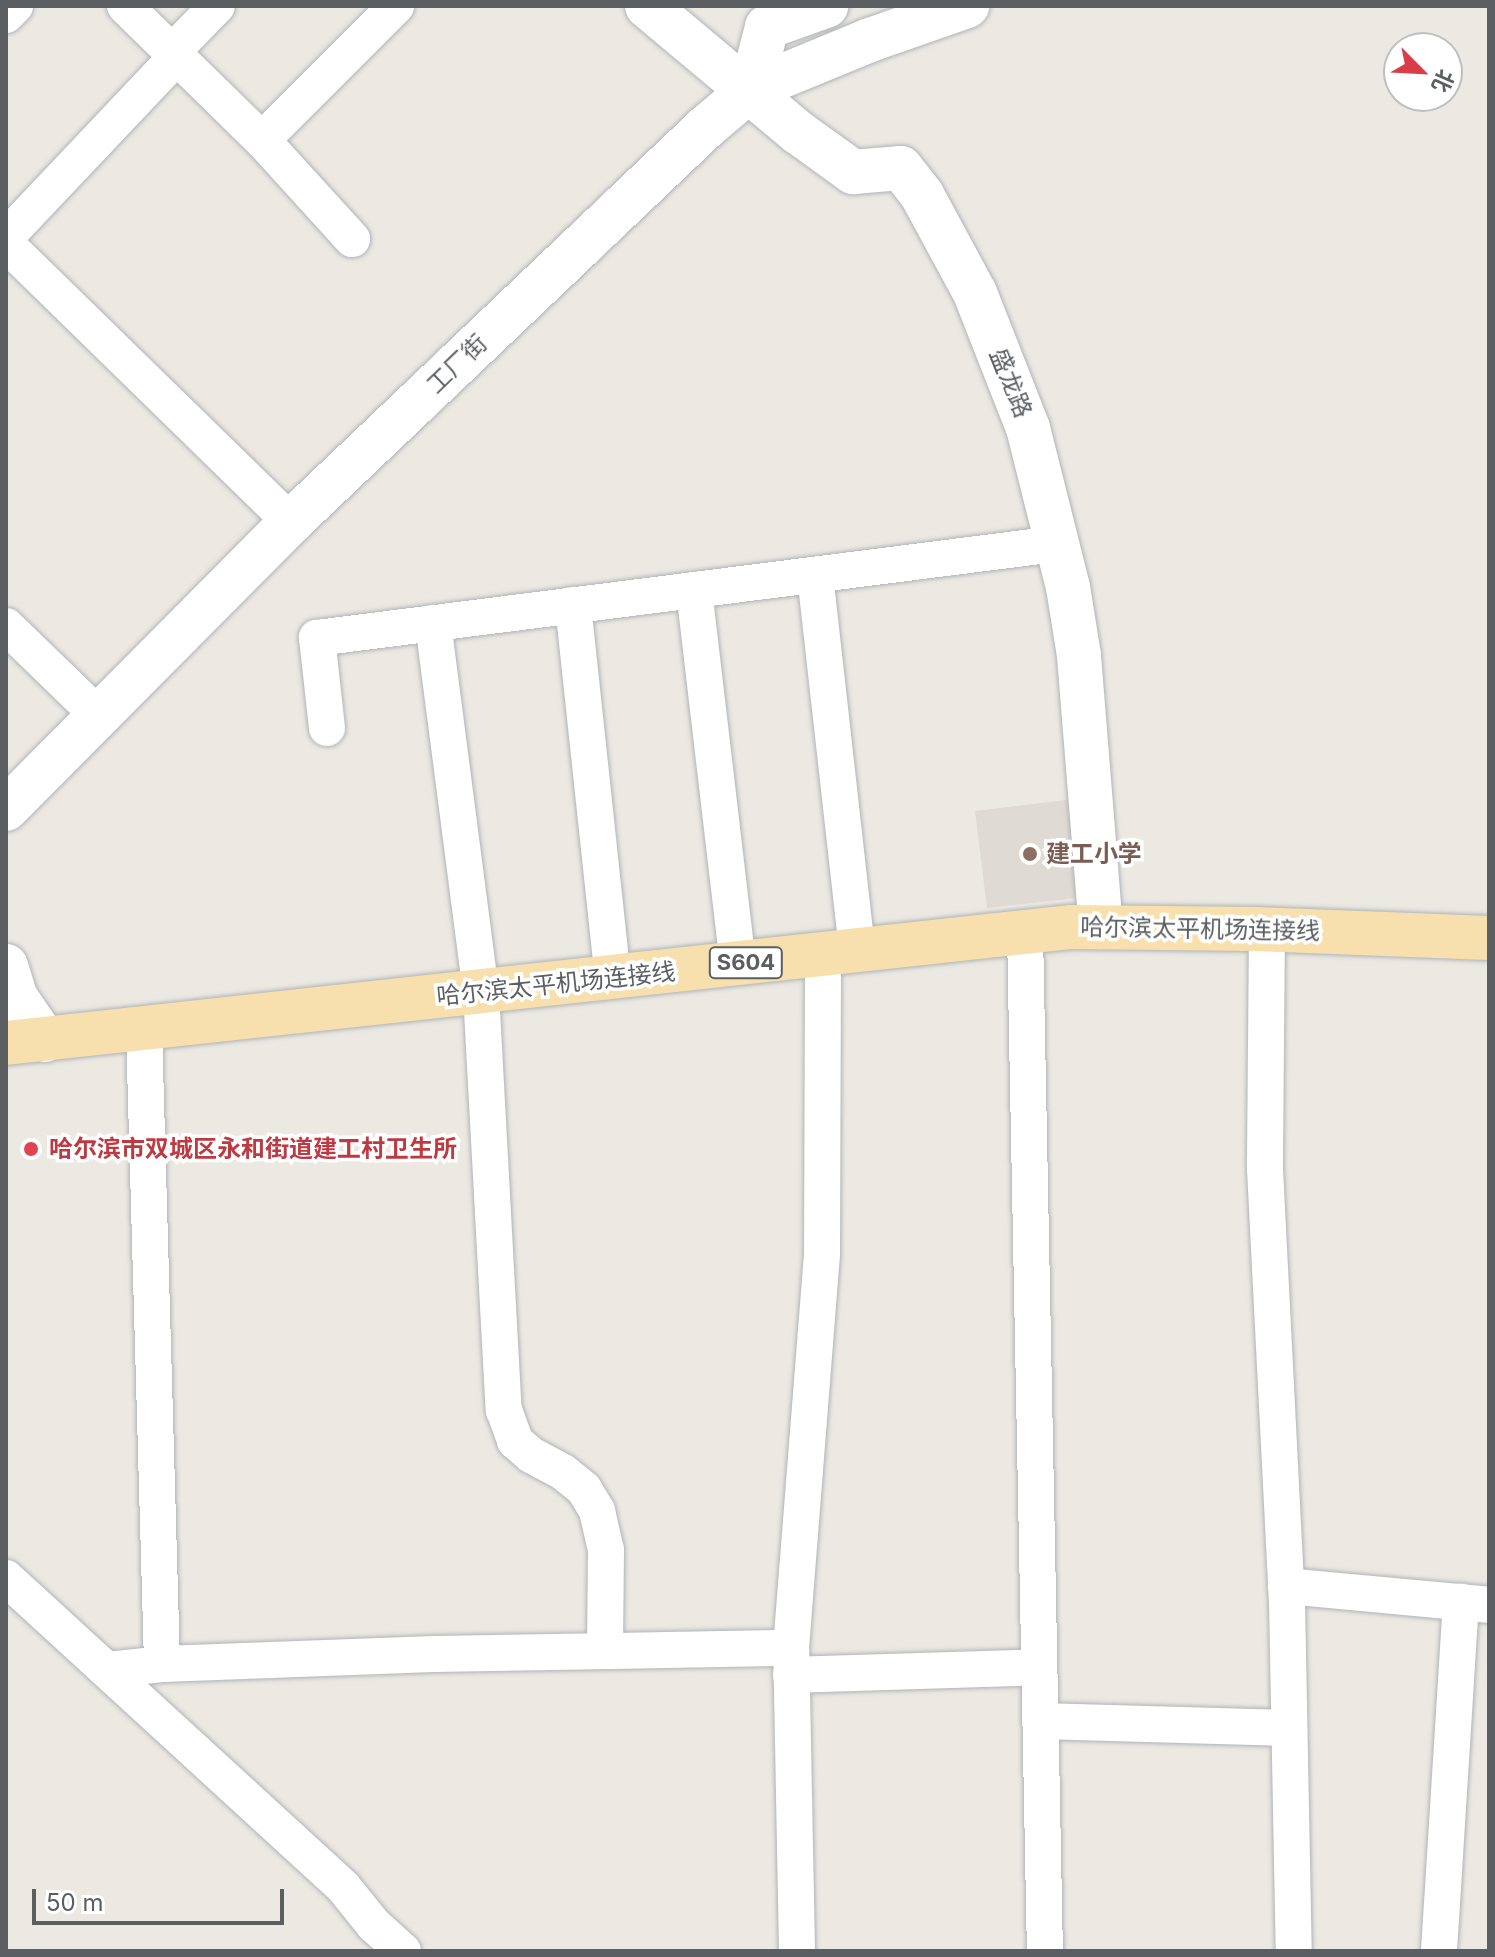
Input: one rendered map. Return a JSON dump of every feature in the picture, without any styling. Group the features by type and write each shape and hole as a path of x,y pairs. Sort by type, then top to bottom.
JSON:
{"main road":[{"name":"哈尔滨太平机场连接线","path":"25,1042 1025,932 1101,927 1267,929 1489,938"}],"street":[{"path":"6,15 15,6"},
{"path":"125,6 262,140 352,239"},
{"path":"6,237 217,6"},
{"path":"262,140 396,6"},
{"name":"盛龙路","path":"647,6 751,89 799,133 853,172 901,168 922,195 975,293 1028,428 1068,587 1079,656 1101,927"},
{"path":"751,89 767,27 826,6"},
{"name":"工厂街","path":"6,809 291,522 705,128 751,89 870,40 967,6"},
{"path":"6,244 291,522"},
{"path":"327,728 317,638 1056,544"},
{"path":"797,1951 791,1661 822,1254 840,952 815,575"},
{"path":"694,590 738,964"},
{"path":"573,605 613,978"},
{"path":"433,623 481,992 504,1410 515,1441 584,1489 597,1511 606,1550 605,1651"},
{"path":"6,626 99,716"},
{"path":"1267,929 1265,1169 1286,1586 1294,1951"},
{"path":"1025,932 1045,1951"},
{"path":"6,966 25,1042"},
{"path":"144,1030 162,1664"},
{"path":"6,1578 344,1888 374,1925 403,1951"},
{"path":"1286,1586 1475,1603 1439,1951"},
{"path":"108,1670 162,1664 605,1651 791,1661 1039,1667"},
{"path":"1040,1721 1289,1728"}],"shaded area":[{"name":"建工小学","path":"1074,799 1085,897 987,908 975,811"}],"place":[{"name":"建工小学","path":"1030,854"},
{"name":"哈尔滨市双城区永和街道建工村卫生所","path":"31,1149"}]}
